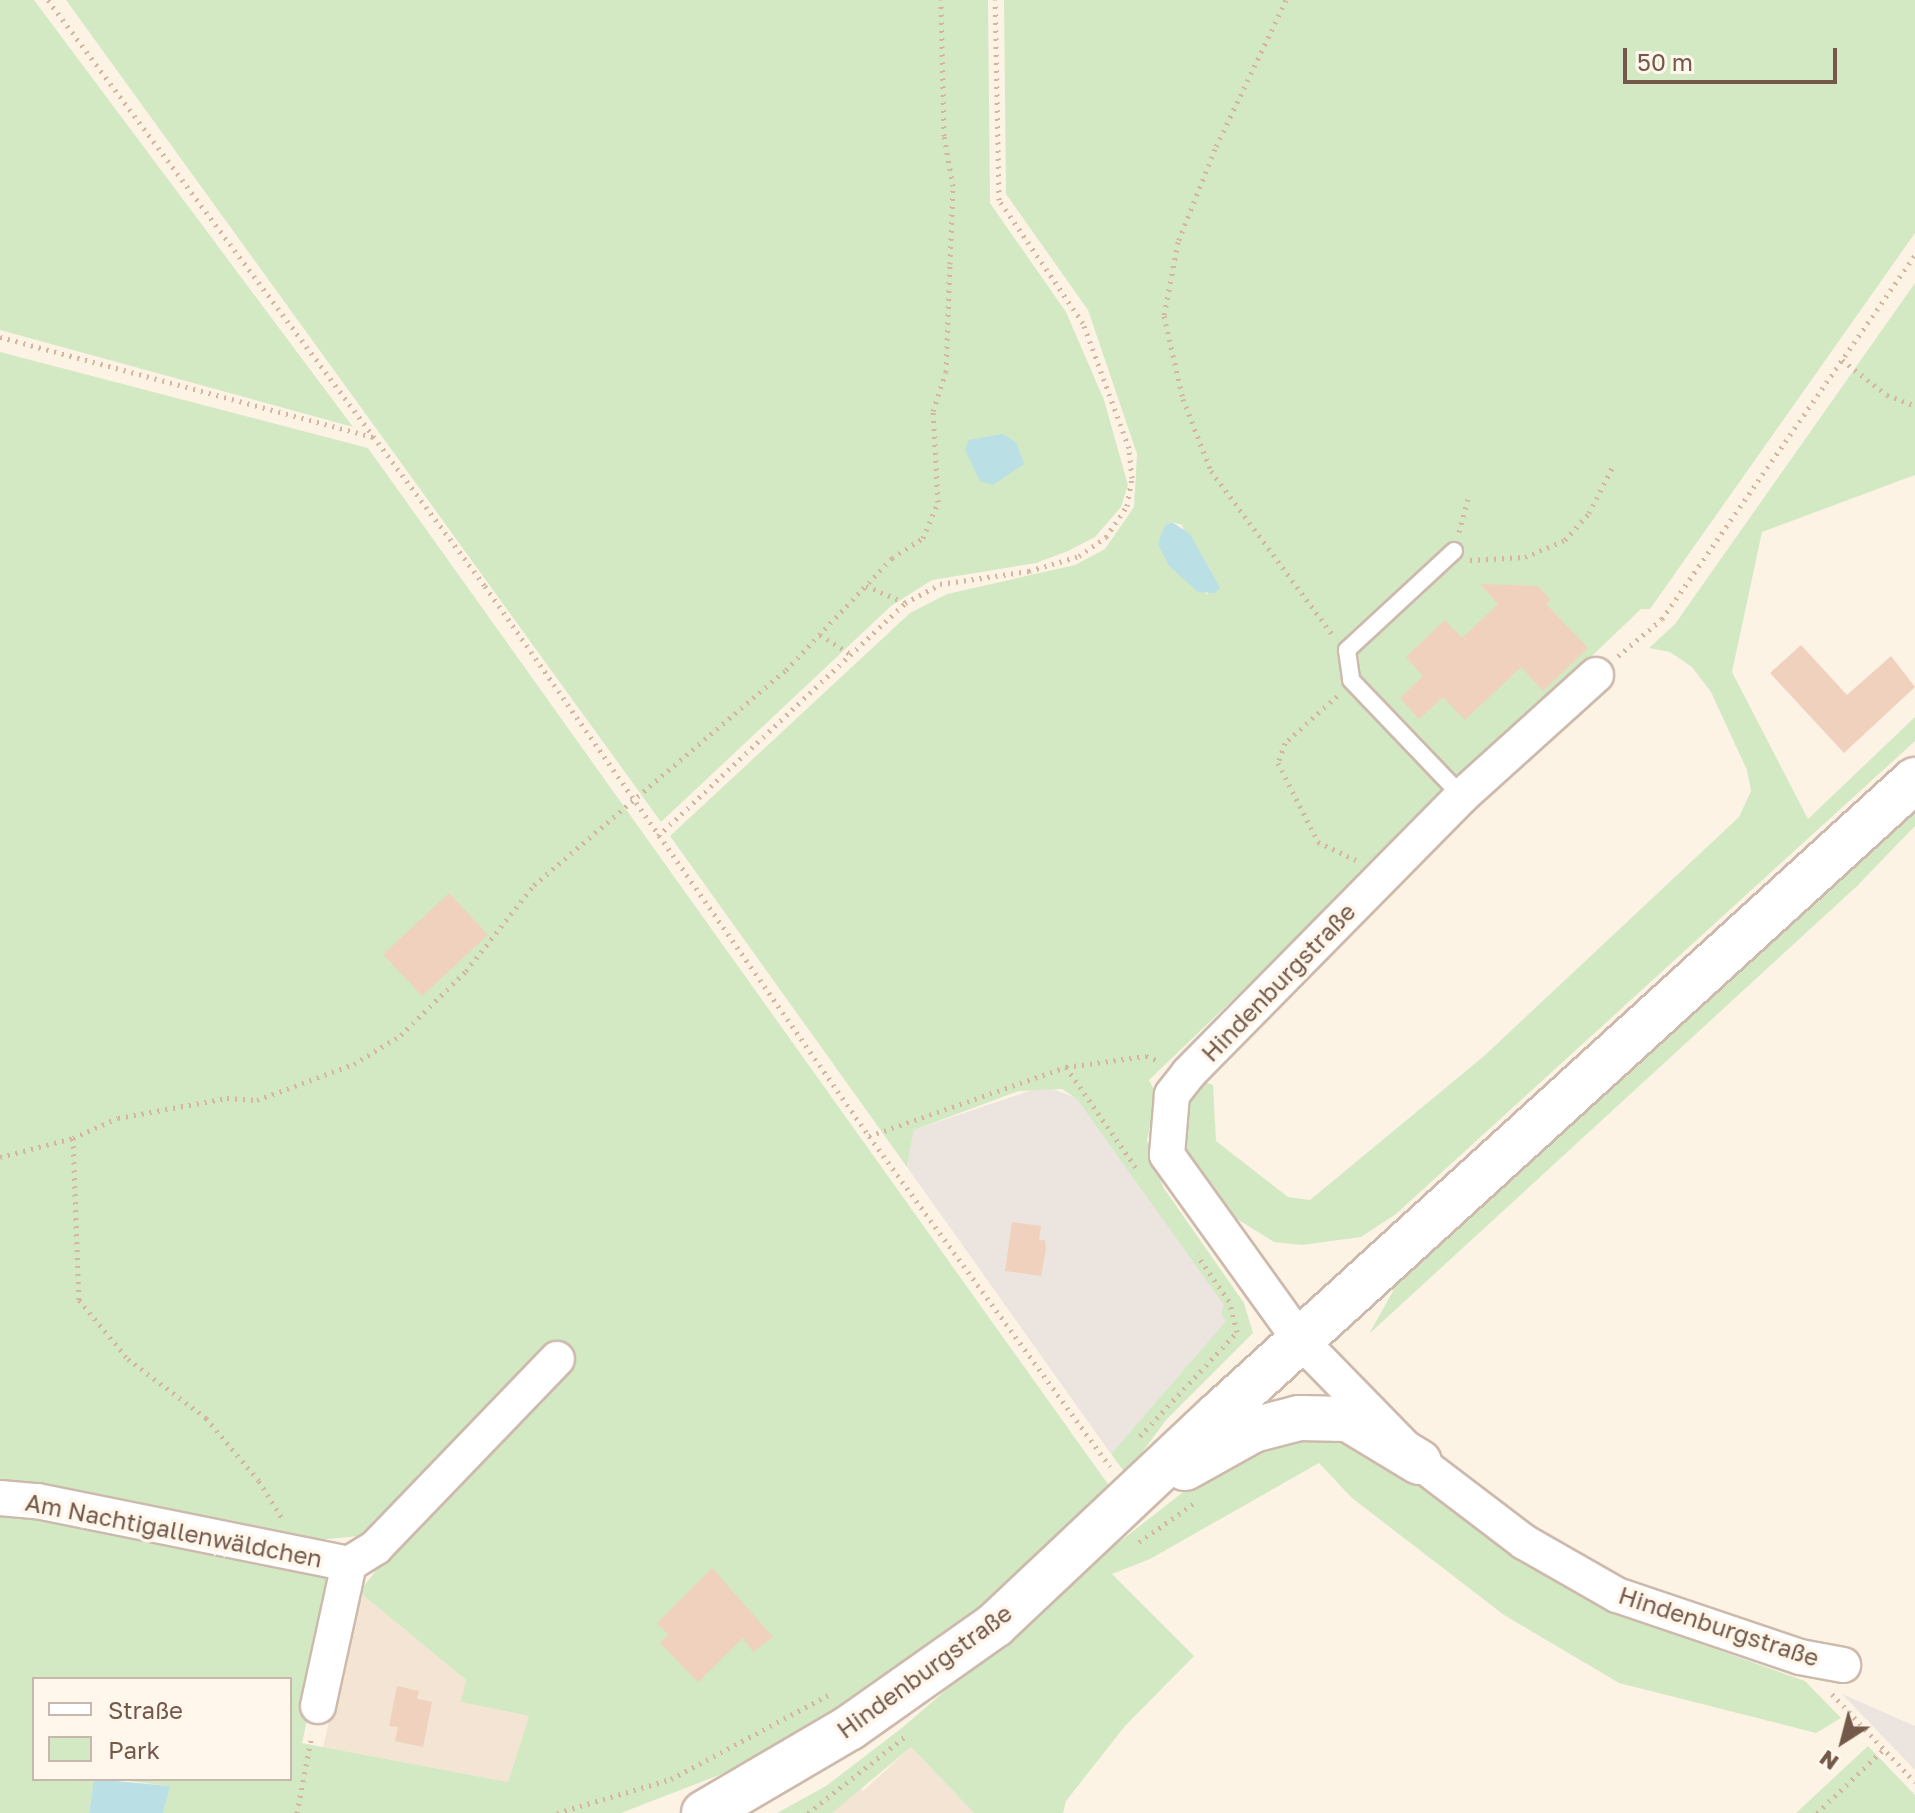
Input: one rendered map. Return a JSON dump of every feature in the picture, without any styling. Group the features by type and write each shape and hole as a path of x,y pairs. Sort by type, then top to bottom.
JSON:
{"main road":[{"name":"Hindenburgstraße","path":"704,1813 849,1728 995,1625 1117,1477 1300,1340 1915,780"},
{"path":"1117,1477 1253,1430 1299,1418 1348,1419 1419,1462"}],"street":[{"name":"Hindenburgstraße","path":"1596,675 1462,796 1189,1073 1172,1095 1167,1155 1300,1340 1419,1462 1524,1542 1617,1595 1800,1657 1843,1665"},
{"name":"Am Nachtigallenwäldchen","path":"0,1498 37,1501 349,1564 376,1547 557,1359"},
{"name":"Am Nachtigallenwäldchen","path":"318,1706 349,1564"}],"lane":[{"path":"1451,554 1347,650 1351,680 1462,796"}],"path":[{"path":"48,0 375,438 869,1136 1117,1477"},
{"path":"0,1157 73,1138 146,1112 227,1098 257,1100 354,1064 401,1035 437,1003 534,885 634,803 820,635 892,558 923,538 938,502 933,411 946,372 953,186 944,136 941,0"},
{"path":"658,836 905,603 940,584 1029,571 1079,556 1117,523 1130,491 1129,448 1083,323 999,200 995,0"},
{"path":"1286,0 1215,149 1178,242 1164,316 1183,399 1211,471 1306,604 1347,650"},
{"path":"1596,675 1662,619 1915,255"},
{"path":"0,337 375,438"},
{"path":"1842,360 1887,395 1915,406"},
{"path":"1468,499 1451,554 1525,557 1565,540 1589,513 1613,466"},
{"path":"866,586 905,603"},
{"path":"820,635 851,654"},
{"path":"1351,680 1285,743 1278,763 1318,842 1353,858 1378,879"},
{"path":"869,1136 1066,1067 1146,1056 1189,1073"},
{"path":"73,1138 79,1300 94,1325 128,1359 206,1418 292,1525"},
{"path":"1131,1448 1167,1402 1237,1332"},
{"path":"1800,1657 1915,1782"},
{"path":"557,1813 671,1779 846,1686"},
{"path":"297,1813 318,1706"},
{"path":"1817,1813 1884,1749"}],"shaded area":[{"path":"1044,1086 1077,1098 1225,1305 1221,1314 1227,1321 1111,1454 907,1167 914,1130"},
{"path":"359,1592 467,1681 462,1702 529,1716 508,1782 323,1747"},
{"path":"1842,1694 1915,1726 1915,1770"},
{"path":"911,1747 974,1813 832,1813 859,1787 863,1791"}],"green space":[{"path":"0,0 34,0 353,427 0,330"},
{"path":"66,0 988,0 990,203 1066,312 1104,400 1128,485 1121,507 1095,537 1068,551 1036,563 932,580 891,606 661,822"},
{"path":"1004,0 1915,0 1915,233 1650,609 1641,609 1149,1080 1157,1096 1147,1140 1163,1187 1244,1303 1253,1333 1166,1420 1126,1474 1111,1454 1226,1321 1221,1314 1224,1305 1077,1099 1062,1089 1019,1091 914,1130 907,1167 670,836 910,613 947,594 1075,565 1105,549 1134,507 1137,454 1088,310 1006,194","holes":["1172,522 1182,525 1208,595 1169,566 1165,525"]},
{"path":"1915,283 1915,475 1762,532 1732,672 1808,819 1915,717 1915,741 1396,1214 1361,1237 1302,1245 1274,1242 1229,1214 1194,1169 1186,1149 1189,1096 1202,1081 1213,1085 1216,1141 1288,1197 1310,1200 1484,1056 1739,817 1751,791 1747,770 1711,692 1692,667 1670,652 1649,648 1675,624"},
{"path":"0,352 368,448 1110,1487 976,1609 837,1715 745,1765 621,1813 163,1813 169,1786 129,1781 292,1781 292,1677 32,1677 32,1781 94,1781 89,1813 0,1813 0,1509 326,1575 335,1594 302,1743 508,1782 529,1716 461,1702 466,1680 359,1592 394,1548 411,1495 360,1536 317,1540 0,1491"},
{"path":"1915,804 1915,826 1856,887 1369,1334 1402,1275"},
{"path":"1320,1428 1383,1450 1542,1574 1617,1614 1805,1681 1841,1718 1816,1733 1619,1683 1504,1615 1352,1498 1319,1463 1150,1559 1112,1574 1194,1656 1125,1726 1066,1801 1063,1813 974,1813 911,1747 832,1813 777,1813 826,1786 903,1727 1104,1554 1229,1456"},
{"path":"1868,1746 1915,1795 1915,1813 1796,1813"}],"water":[{"path":"1002,434 1016,442 1024,464 993,485 980,481 965,450 969,440"},
{"path":"1172,522 1190,534 1220,588 1215,593 1198,592 1169,566 1158,544 1165,525"},
{"path":"94,1781 170,1786 163,1813 89,1813"}],"building":[{"path":"1480,584 1538,586 1551,600 1546,604 1588,648 1543,691 1521,667 1465,720 1443,697 1419,719 1400,698 1423,676 1406,657 1445,620 1462,638 1498,604"},
{"path":"1801,645 1847,695 1891,656 1915,687 1844,753 1770,673"},
{"path":"449,893 488,935 422,996 383,954"},
{"path":"1012,1222 1041,1226 1039,1240 1045,1240 1046,1249 1041,1276 1005,1271"},
{"path":"712,1568 773,1637 753,1652 743,1638 698,1682 660,1643 669,1635 657,1623"},
{"path":"397,1686 419,1691 417,1699 432,1702 423,1747 395,1741 398,1727 389,1726"}]}
